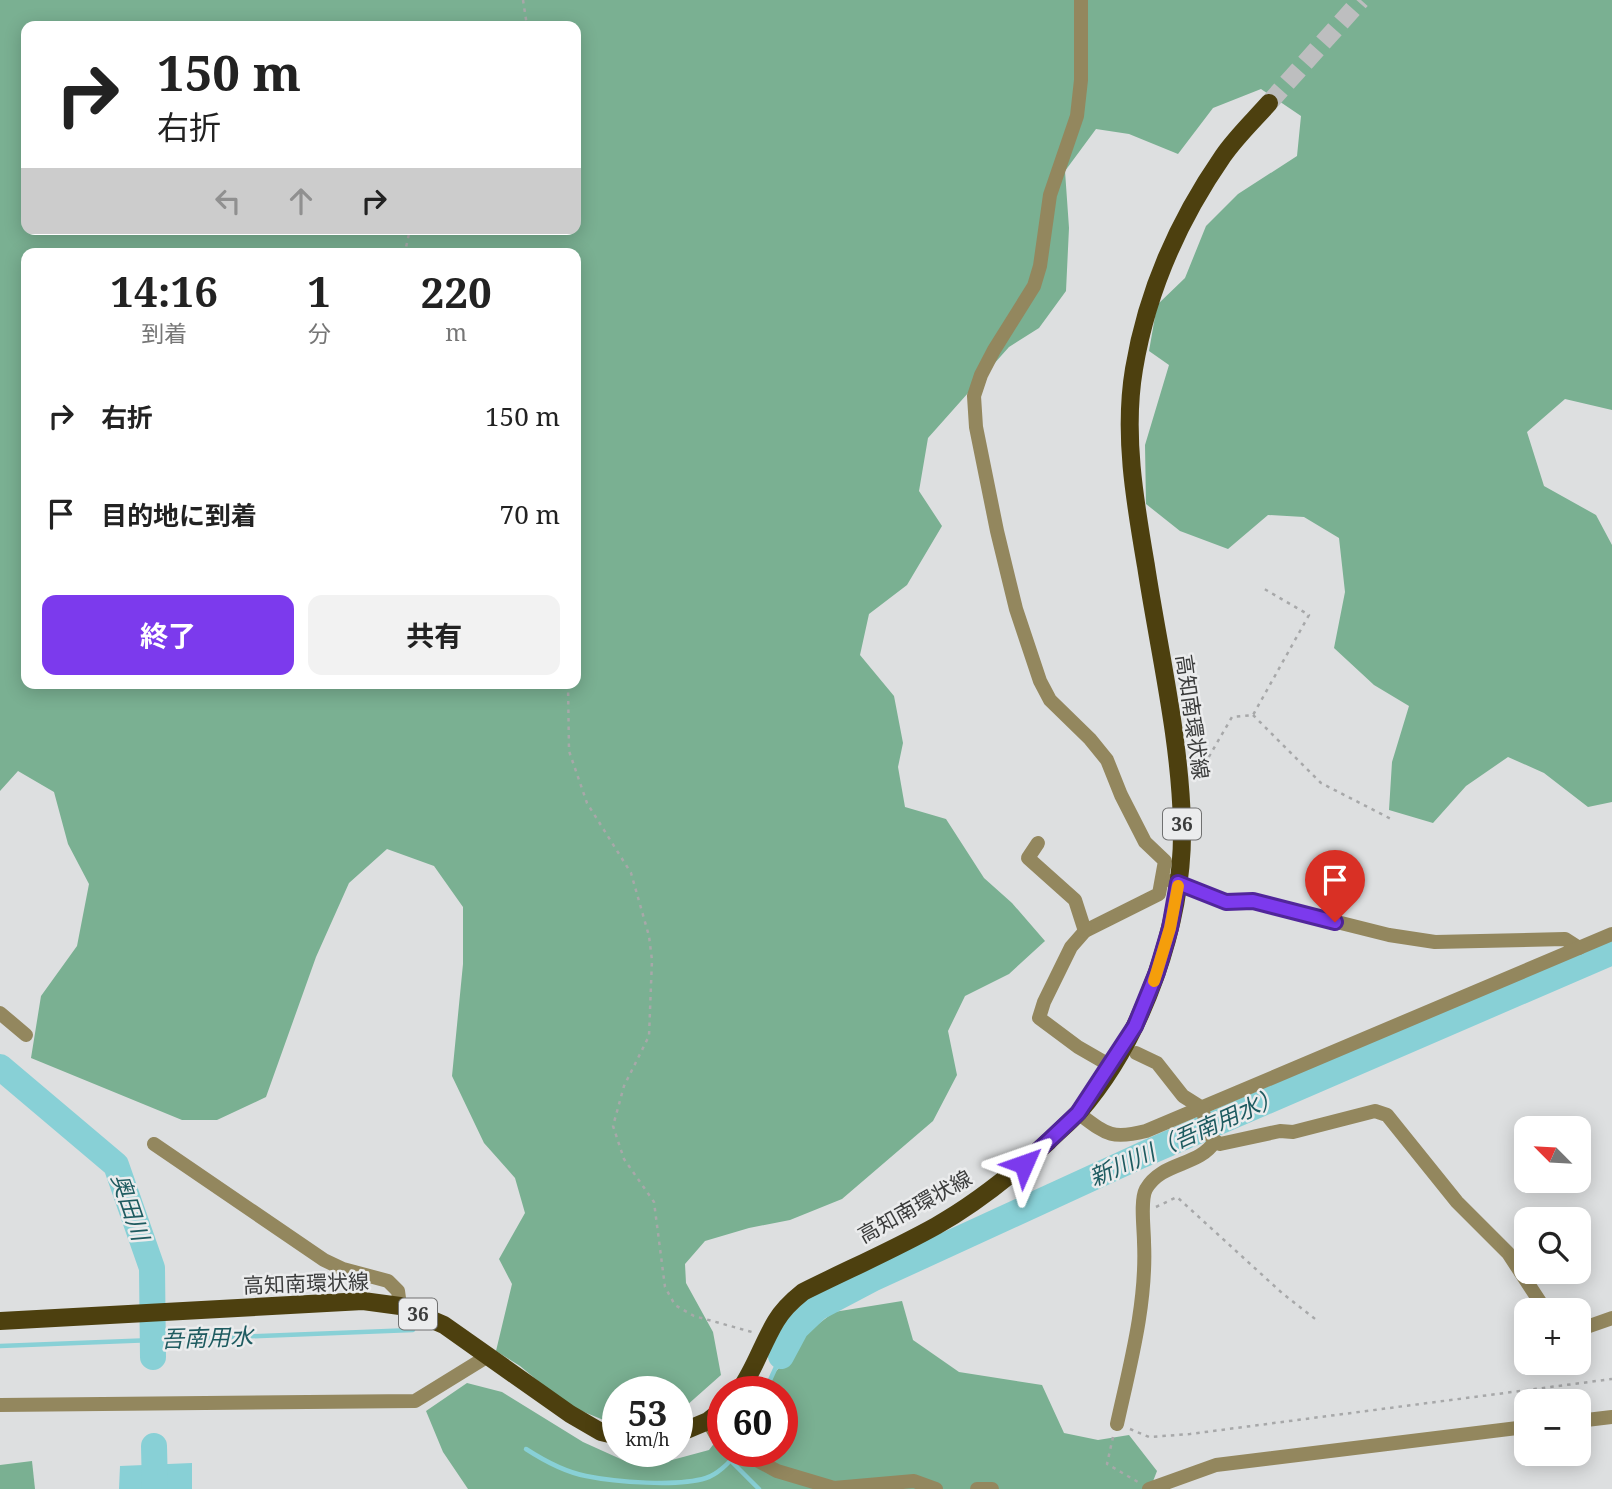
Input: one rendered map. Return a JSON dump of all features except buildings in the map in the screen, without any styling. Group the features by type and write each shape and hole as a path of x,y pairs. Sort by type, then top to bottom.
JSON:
{"main road":[{"name":"高知南環状線","path":"750,1376 776,1320 803,1292 936,1226 987,1193 1024,1164 1078,1113 1135,1026 1157,972 1170,928 1170,881 1182,826 1177,756 1139,524 1130,441 1133,372 1146,314 1170,247 1192,203 1225,153 1269,103"},
{"name":"高知南環状線","path":"0,1321 363,1301 400,1306 444,1325 570,1414 602,1432"}],"street":[{"path":"1081,0 1081,80 1077,116 1050,195 1040,266 1034,286 993,350 977,385 974,396 976,427 1016,609 1040,681 1050,700 1090,739 1107,760 1145,842 1165,861 1170,881"},
{"path":"1038,843 1028,858 1075,900 1086,930"},
{"path":"1111,1066 1078,1047 1040,1018 1044,1002 1071,947 1086,930 1159,894 1170,881"},
{"path":"1170,881 1226,902 1253,901 1389,935 1435,942 1565,939 1579,948"},
{"path":"1078,1113 1100,1130 1122,1137 1203,1113 1612,934"},
{"path":"0,1013 26,1035"},
{"path":"1117,1424 1143,1285 1144,1192 1162,1171 1209,1151 1212,1138 1203,1113 1183,1096 1157,1063 1136,1053"},
{"path":"1212,1138 1220,1144 1280,1131 1293,1132 1375,1111 1387,1115 1457,1202 1508,1252 1538,1298"},
{"path":"155,1144 324,1260 343,1269 388,1281 398,1291 400,1306"},
{"path":"1591,1325 1612,1318"},
{"path":"0,1405 415,1401 488,1356"},
{"path":"1591,1419 1612,1417"},
{"path":"1149,1489 1216,1465 1514,1428"},
{"path":"770,1467 834,1488 914,1482 936,1489"},
{"path":"977,1489 992,1489"}],"path":[{"path":"523,0 526,21"},
{"path":"1252,715 1309,615 1261,587"},
{"path":"568,689 569,751 587,803 631,873 649,936 652,960 649,1036 624,1086 613,1126 624,1159 654,1202 665,1287 675,1305 694,1316 718,1324 769,1336"},
{"path":"1196,789 1196,778 1233,717 1252,715"},
{"path":"1252,715 1321,783 1393,820"},
{"path":"1143,1213 1177,1197 1282,1293 1319,1322"},
{"path":"1149,1489 1107,1464 1117,1424 1149,1437 1190,1434 1612,1378"}],"green space":[{"path":"0,0 1612,0 1612,410 1565,399 1527,432 1544,486 1596,515 1612,545 1612,802 1588,807 1544,773 1508,757 1466,786 1433,823 1389,810 1392,762 1409,706 1374,685 1334,648 1345,592 1339,538 1304,517 1268,515 1228,549 1180,531 1146,504 1145,445 1169,365 1149,351 1157,305 1185,278 1206,226 1238,194 1297,156 1301,116 1261,89 1213,108 1178,154 1129,134 1096,129 1065,171 1069,228 1066,291 1039,328 1009,347 928,438 919,491 942,526 907,585 869,614 860,655 894,696 903,743 898,767 905,807 946,819 984,878 1012,903 1045,941 1009,974 965,996 948,1031 957,1075 933,1121 842,1199 790,1220 705,1241 685,1264 686,1283 713,1332 721,1375 707,1376 707,1387 693,1400 693,1376 602,1376 602,1419 567,1405 520,1366 496,1351 512,1284 499,1259 525,1213 515,1178 484,1143 452,1076 463,964 463,907 434,866 387,849 349,883 316,957 266,1097 217,1120 182,1120 31,1058 41,996 77,946 89,884 68,844 54,792 18,771 0,791"},
{"path":"902,1301 913,1340 959,1372 1042,1385 1064,1433 1098,1440 1129,1435 1157,1471 1150,1489 468,1489 443,1452 426,1411 467,1383 502,1392 583,1442 602,1451 602,1467 693,1467 693,1454 707,1451 707,1467 798,1467 798,1376 771,1376 800,1338 834,1312"},
{"path":"32,1461 35,1489 0,1489 0,1465"}],"water":[{"path":"192,1463 192,1489 119,1489 120,1466"}],"waterway":[{"name":"新川川（吾南用水）","path":"781,1356 796,1328 817,1308 872,1279 1142,1155 1612,952"},
{"name":"奥田川","path":"0,1067 116,1165 152,1268 153,1357"},
{"name":"吾南用水","path":"0,1346 413,1330"},
{"path":"772,1376 781,1356"},
{"name":"奥田川","path":"154,1446 155,1489"},
{"path":"526,1449 554,1465 578,1474 613,1480 646,1483 694,1481 706,1478 723,1467"},
{"path":"737,1467 759,1489"}],"tunnel":[{"path":"1269,103 1361,0"}],"slow traffic":[{"path":"1154,981 1170,928 1178,886"}],"route":[{"path":"1024,1164 1078,1113 1093,1094 1135,1026 1157,972 1170,928 1178,883 1226,902 1253,901 1335,922"}]}
